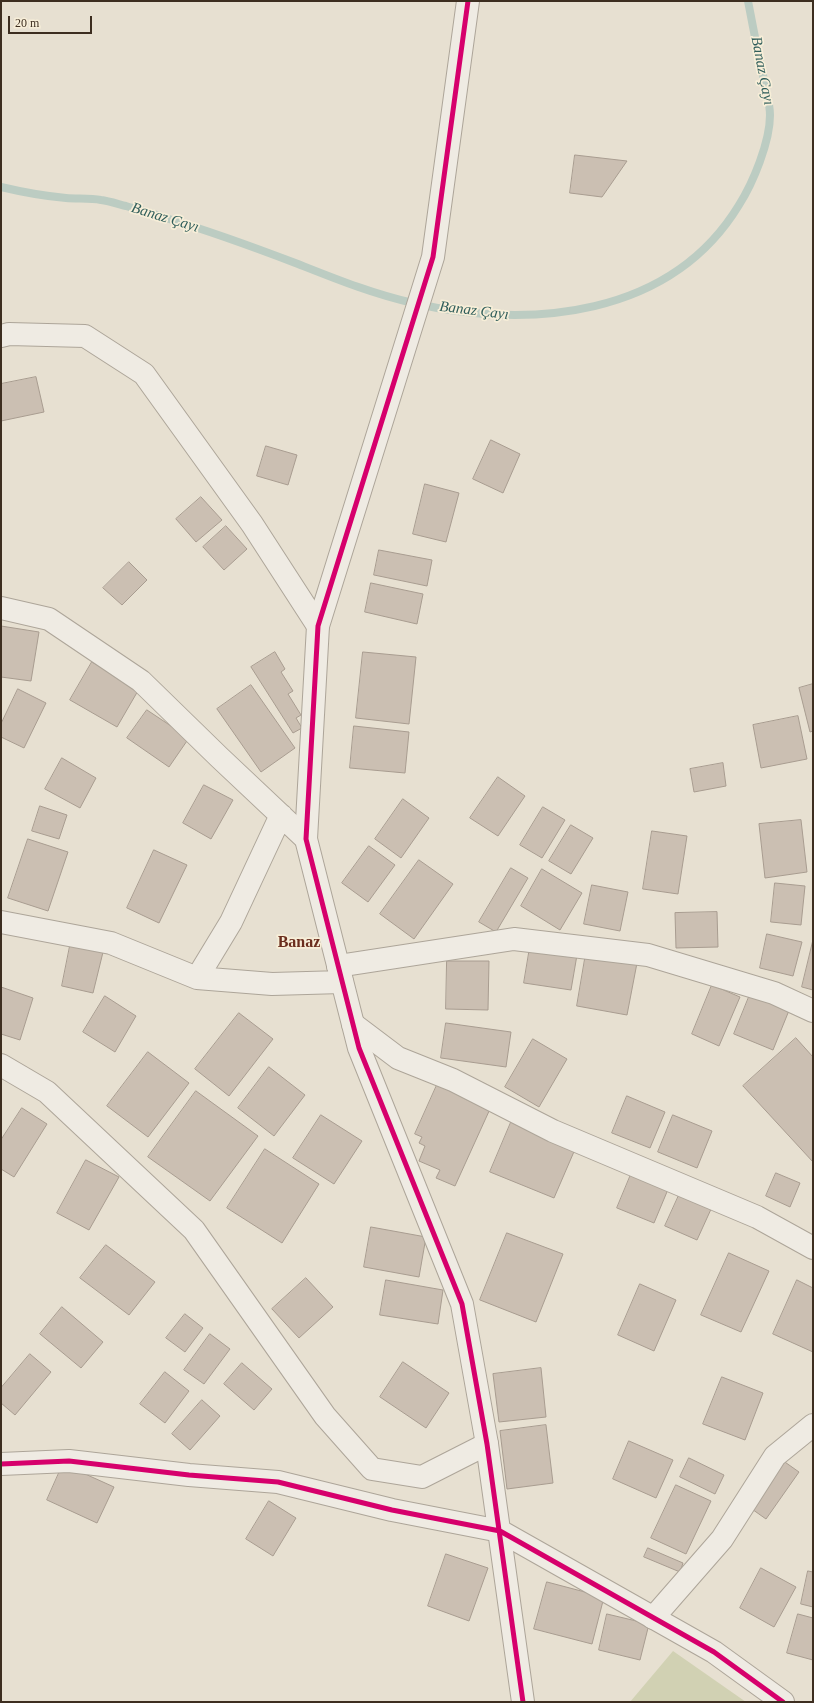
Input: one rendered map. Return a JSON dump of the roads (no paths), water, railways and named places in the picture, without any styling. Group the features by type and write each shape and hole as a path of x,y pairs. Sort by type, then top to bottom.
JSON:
{"street":[{"path":"468,1 433,257 318,626 306,839 359,1048 462,1304 487,1444 522,1702"},
{"path":"1,336 9,334 85,336 144,374 252,524 318,626"},
{"path":"1,608 49,619 141,681 306,839"},
{"path":"196,978 231,922 281,815"},
{"path":"1,922 111,943 196,978 272,984 340,974 514,939 648,955 774,993 813,1011"},
{"path":"353,1024 398,1058 453,1080 553,1131 757,1217 813,1248"},
{"path":"1,1065 47,1092 194,1230 325,1416 372,1469 422,1477 487,1444"},
{"path":"653,1618 722,1539 775,1456 813,1425"},
{"path":"1,1464 69,1461 189,1475 278,1482 392,1510 500,1531 714,1652 783,1702"}],"waterway":[{"name":"Banaz Çayı","path":"1,187 50,196 101,200 158,215 266,252 369,291 413,303 458,311 504,315 550,313 594,306 637,292 676,271 710,242 739,205 750,185 764,150 770,115 769,102 748,1"}],"district":[{"name":"Banaz","path":"299,943"}]}
